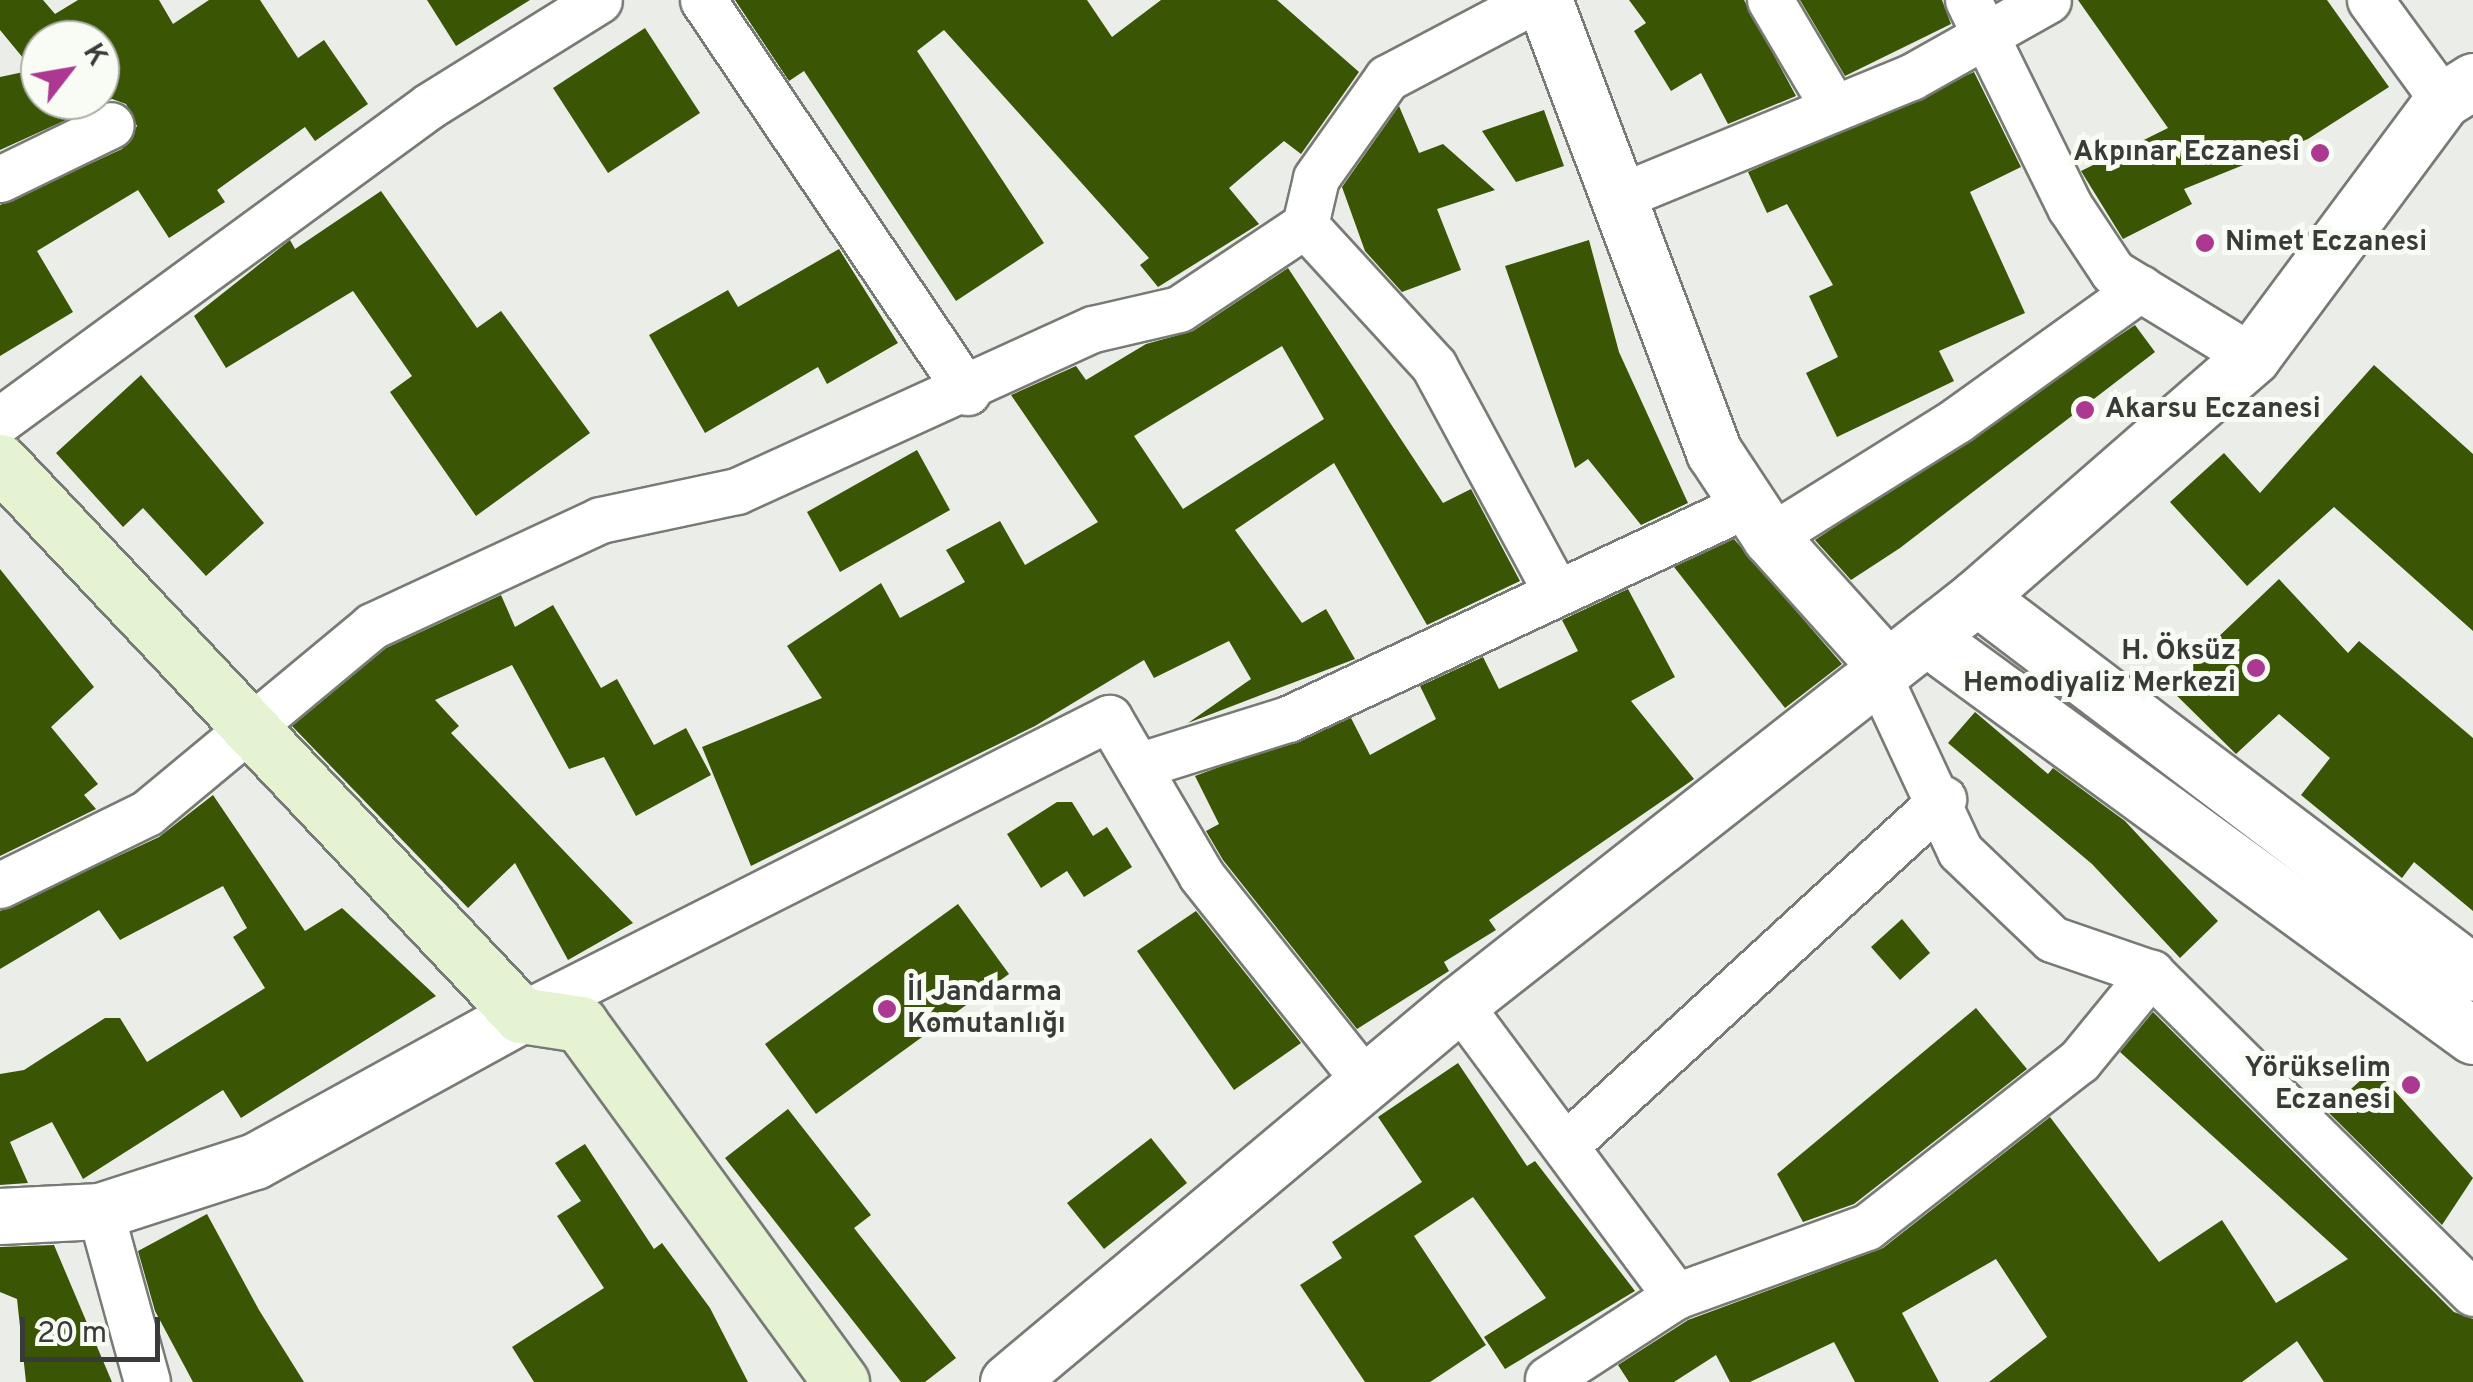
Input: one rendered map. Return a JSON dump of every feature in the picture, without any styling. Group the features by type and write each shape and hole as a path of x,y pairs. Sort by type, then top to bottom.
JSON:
{"main road":[{"path":"0,462 521,1015 580,1024 841,1382"}],"street":[{"path":"0,420 429,106 599,0"},
{"path":"704,0 968,392"},
{"path":"0,884 147,813 252,730 372,626 600,520 737,492 968,392 1093,329 1178,309 1304,225 1316,178 1386,78 1535,0"},
{"path":"1544,0 1714,452 1759,521 1897,659 2473,1036"},
{"path":"1770,0 1831,103"},
{"path":"1968,0 1994,37 2070,206 2113,272 2252,356"},
{"path":"1616,198 1831,103 1994,37 2048,0"},
{"path":"1008,1382 1459,1004 1977,597 2252,356 2458,91 2370,0"},
{"path":"0,179 112,125"},
{"path":"1304,225 1434,366 1556,590"},
{"path":"1144,764 1288,719 1556,590 1759,521 1957,420 2142,288"},
{"path":"1977,597 2473,973"},
{"path":"1897,659 1960,852 2052,939 2151,972 2473,1293"},
{"path":"0,1216 100,1211 256,1160 521,1015 1109,718 1144,764 1201,874 1365,1081"},
{"path":"1566,1145 1943,799"},
{"path":"1548,1380 1676,1296 1867,1227 2079,1061 2151,972"},
{"path":"1459,1004 1676,1296"},
{"path":"100,1211 147,1382"}],"building":[{"path":"0,0 43,0 55,14 78,0 159,0 173,24 209,0 260,0 298,58 324,40 368,104 315,141 305,127 217,190 225,202 169,238 138,190 37,251 73,312 0,356 0,205 122,149 137,126 126,104 120,102 120,20 20,20 20,54 0,30"},
{"path":"427,0 530,0 456,46"},
{"path":"735,0 1087,0 1112,37 1161,0 1277,0 1359,72 1301,154 1284,141 1229,188 1259,224 1158,287 1140,265 1149,258 944,30 917,51 1044,243 956,301 804,71 789,81"},
{"path":"1629,0 1744,0 1796,96 1728,124 1701,73 1671,91 1634,31 1646,23"},
{"path":"1800,0 1942,0 1951,24 1845,76"},
{"path":"2078,0 2327,0 2389,87 2308,139 2184,189 2192,204 2123,239 2081,171 2168,128"},
{"path":"645,28 700,113 608,173 553,88"},
{"path":"1974,72 2021,167 1970,192 2025,313 1939,351 1954,381 1837,437 1806,373 1838,357 1809,296 1833,285 1787,204 1767,213 1748,172"},
{"path":"20,73 20,120 66,120 0,150 0,77"},
{"path":"1399,106 1419,153 1443,144 1495,190 1437,209 1461,270 1402,292 1365,251 1342,187"},
{"path":"1544,110 1564,166 1516,182 1482,131"},
{"path":"381,191 477,328 501,311 590,433 476,516 390,392 412,376 353,291 226,368 194,316 290,240 295,249"},
{"path":"1589,240 1619,352 1688,503 1641,525 1588,459 1575,468 1505,266"},
{"path":"839,249 898,343 827,384 818,367 705,433 649,335 728,290 738,307"},
{"path":"1288,268 1443,503 1471,489 1520,581 1427,625 1334,463 1235,530 1302,623 1326,609 1355,659 1188,723 1251,679 1229,641 1154,678 1144,660 1035,726 751,866 702,747 822,698 787,646 881,583 900,618 965,582 946,550 1000,521 1025,565 1098,522 1011,395 1076,366 1086,380 1146,344 1193,331","holes":["1282,346 1324,419 1183,509 1134,436"]},
{"path":"2135,325 2155,352 1900,548 1851,580 1815,540"},
{"path":"2374,365 2473,454 2473,631 2334,507 2247,586 2170,502 2224,453 2260,493"},
{"path":"141,375 264,523 206,576 143,508 123,527 56,453"},
{"path":"917,450 950,510 840,572 807,512"},
{"path":"1734,539 1842,664 1785,708 1674,567"},
{"path":"0,569 94,687 51,727 98,784 84,795 96,809 0,856"},
{"path":"2279,579 2348,653 2359,641 2473,738 2473,911 2414,862 2402,878 2301,795 2330,758 2279,714 2236,754 2167,686"},
{"path":"1628,589 1675,677 1631,701 1694,779 1489,920 1496,930 1444,962 1449,971 1357,1029 1223,860 1206,831 1219,824 1195,776 1351,718 1370,755 1436,719 1420,686 1483,657 1499,689 1578,651 1562,620"},
{"path":"501,595 515,627 553,605 601,688 617,679 654,745 686,728 711,775 636,816 604,757 569,769 512,665 435,700 459,726 451,733 633,923 568,960 515,863 468,908 292,726 386,648"},
{"path":"1975,712 2048,774 2053,768 2125,821 2218,921 2180,958 2092,864 1948,743"},
{"path":"213,795 305,931 342,908 436,996 241,1118 223,1090 83,1179 52,1122 10,1142 28,1183 0,1185 0,1074 24,1070 105,1018 120,1018 147,1062 265,988 233,937 247,928 223,886 120,940 99,910 0,969 0,911 159,837"},
{"path":"1057,802 1072,802 1093,836 1107,827 1132,867 1084,897 1067,871 1041,888 1007,834"},
{"name":"İl Jandarma Komutanlığı","path":"958,904 1009,974 816,1114 765,1044"},
{"path":"1196,911 1301,1043 1234,1090 1137,951"},
{"path":"1902,919 1930,953 1900,980 1871,947"},
{"path":"1976,1008 2027,1069 1854,1204 1803,1222 1777,1174"},
{"path":"2153,1012 2454,1312 2473,1319 2473,1382 2324,1382 2297,1341 2242,1382 1989,1382 2047,1337 1996,1259 1902,1313 1939,1382 1855,1382 1834,1342 1750,1382 1730,1382 1716,1355 1674,1382 1629,1382 1618,1365 1688,1320 1883,1248 2050,1117 2159,1262 2222,1220 2276,1303 2348,1259 2120,1052"},
{"path":"1458,1063 1527,1166 1535,1161 1635,1291 1505,1369 1484,1337 1546,1298 1473,1197 1414,1236 1486,1345 1430,1382 1365,1382 1300,1285 1342,1258 1332,1242 1422,1182 1378,1117"},
{"path":"2374,1068 2473,1178 2442,1225 2327,1111"},
{"path":"788,1109 871,1215 854,1228 956,1358 925,1382 901,1382 725,1158"},
{"path":"1151,1138 1187,1183 1104,1249 1067,1203"},
{"path":"585,1144 654,1249 662,1243 710,1308 748,1382 534,1382 512,1347 604,1288 557,1216 581,1201 555,1163"},
{"path":"207,1214 304,1382 193,1382 155,1311 138,1251"},
{"path":"54,1245 112,1382 26,1382 17,1299 0,1292 0,1247"}],"place":[{"name":"Akpınar Eczanesi","path":"2320,153"},
{"name":"Nimet Eczanesi","path":"2205,243"},
{"name":"Akarsu Eczanesi","path":"2085,410"},
{"name":"H. Öksüz Hemodiyaliz Merkezi","path":"2256,668"},
{"name":"İl Jandarma Komutanlığı","path":"887,1009"},
{"name":"Yörükselim Eczanesi","path":"2411,1085"}]}
